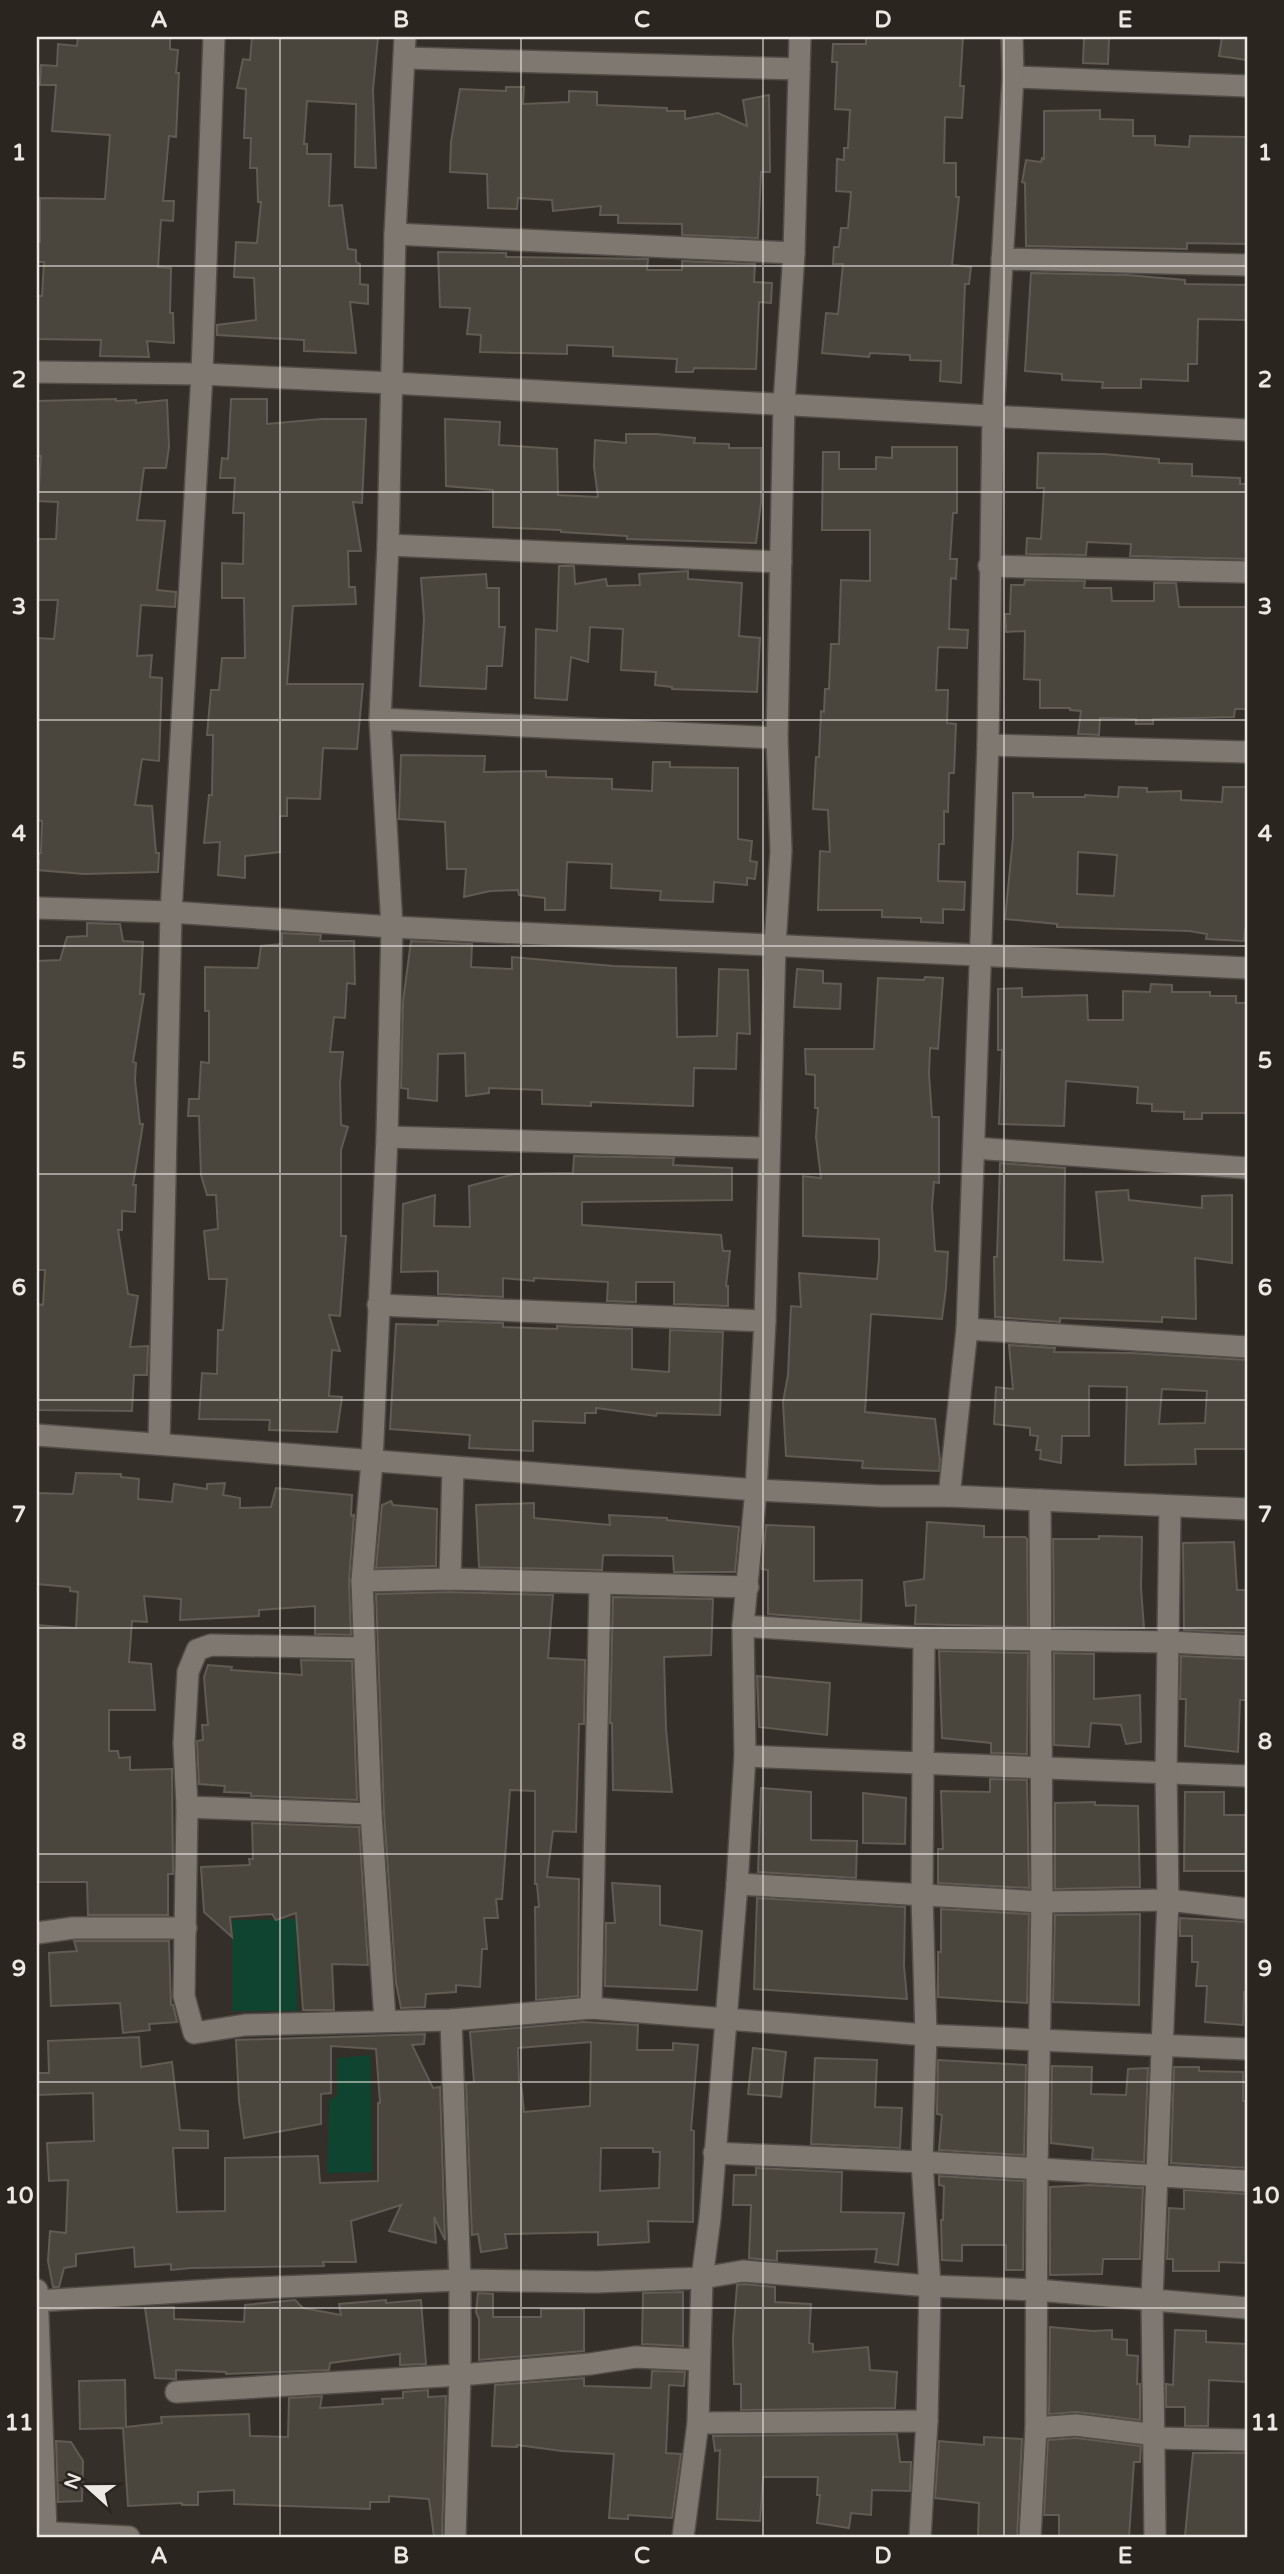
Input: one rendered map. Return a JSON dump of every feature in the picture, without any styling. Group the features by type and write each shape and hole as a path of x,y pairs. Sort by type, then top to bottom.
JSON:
{"street":[{"path":"159,1444 171,912 202,374 214,37"},
{"path":"683,2537 698,2423 702,2278 728,2020 745,1756 743,1626 756,1490 765,1321 768,1148 781,851 777,738 784,403 794,253 800,37"},
{"path":"949,1496 967,1329 975,1148 988,745 993,417 1013,77 1012,37"},
{"path":"385,2020 371,1814 362,1581 372,1461 387,1137 392,927 380,719 388,545 395,234 405,47 799,69"},
{"path":"1013,77 1247,86"},
{"path":"395,234 794,253"},
{"path":"1002,259 1247,265"},
{"path":"37,372 202,374 392,383 1247,430"},
{"path":"388,545 781,562"},
{"path":"989,566 1247,572"},
{"path":"380,719 777,738"},
{"path":"988,745 1247,752"},
{"path":"37,908 171,912 392,927 1247,968"},
{"path":"387,1137 768,1148"},
{"path":"975,1148 1247,1168"},
{"path":"378,1305 765,1321"},
{"path":"967,1329 1247,1347"},
{"path":"37,1435 756,1490 1247,1509"},
{"path":"450,1578 453,1467"},
{"path":"1030,2537 1036,2428 1042,1902 1040,1500"},
{"path":"1155,2537 1152,2299 1168,1900 1166,1773 1170,1507"},
{"path":"362,1581 450,1578 600,1585 748,1587"},
{"path":"592,2008 600,1585"},
{"path":"743,1626 924,1638 1247,1646"},
{"path":"920,2537 927,2421 930,2286 922,2162 926,2035 922,1896 924,1638"},
{"path":"364,1648 211,1645 197,1650 188,1672 184,1742 187,1807 184,1996 194,2033 245,2025 451,2020 592,2008 926,2035 1247,2049"},
{"path":"745,1756 1247,1776"},
{"path":"187,1807 371,1814"},
{"path":"737,1884 1042,1902 1168,1900 1247,1909"},
{"path":"37,1933 73,1928 186,1928"},
{"path":"451,2020 460,2280 455,2537"},
{"path":"714,2153 1247,2180"},
{"path":"130,2537 68,2536 41,2532 37,2295 460,2280 596,2282 702,2278 743,2271 930,2286 1037,2290 1247,2308"},
{"path":"176,2392 460,2375 590,2364 636,2357 699,2360"},
{"path":"698,2423 927,2421"},
{"path":"1036,2428 1076,2425 1148,2434 1154,2438 1247,2440"}],"green space":[{"path":"296,1919 297,2011 232,2011 232,1920"},
{"path":"370,2055 372,2172 327,2173 329,2100 337,2096 337,2058"}],"building":[{"path":"78,37 170,37 170,49 178,50 176,137 169,136 163,201 174,201 173,221 161,220 158,267 171,268 170,313 173,313 174,343 147,341 149,357 100,356 101,340 37,339 37,296 42,296 44,262 37,262 40,198 105,199 110,135 52,131 56,85 40,85 41,65 57,66 58,44 77,46"},
{"path":"252,37 378,37 373,90 376,168 355,167 356,104 307,101 304,144 307,144 307,154 331,154 329,206 342,205 348,249 356,250 356,262 360,264 360,284 368,285 368,304 350,302 356,353 304,351 304,340 217,335 217,325 256,320 254,278 234,277 236,242 257,243 261,202 258,202 257,168 250,168 251,138 244,138 246,89 237,88 243,59 250,60"},
{"path":"866,37 963,37 960,86 964,86 962,118 945,117 944,163 956,163 956,197 959,197 952,265 971,267 969,284 965,284 961,383 940,381 941,361 910,360 910,355 870,353 869,357 822,353 826,313 838,314 843,264 833,264 834,247 839,247 841,228 848,228 851,192 836,191 837,159 844,160 844,148 848,148 850,110 835,109 837,62 832,62 833,44 866,44"},
{"path":"1084,37 1109,37 1108,64 1083,63"},
{"path":"1222,37 1247,37 1247,60 1219,56"},
{"path":"506,87 524,87 523,104 569,102 569,91 597,92 597,105 667,108 667,111 685,111 685,119 718,113 747,126 743,100 769,95 770,172 761,172 758,238 682,235 682,224 618,223 618,215 600,215 601,206 553,211 552,200 518,198 517,209 488,208 487,174 450,172 451,142 460,89 506,91"},
{"path":"1100,110 1100,119 1133,120 1133,136 1155,136 1155,145 1189,147 1190,136 1247,137 1247,244 1187,243 1187,249 1026,246 1025,183 1022,182 1026,160 1041,162 1042,158 1044,159 1044,111"},
{"path":"438,252 506,253 506,257 648,259 647,270 682,270 682,261 755,264 754,282 772,283 771,303 759,302 756,369 694,368 693,372 676,372 677,359 613,356 613,347 567,345 567,354 480,352 481,335 467,334 470,308 440,307"},
{"path":"1031,273 1127,275 1185,280 1185,284 1247,285 1247,320 1198,319 1197,364 1188,364 1188,381 1141,379 1141,388 1102,388 1103,382 1062,380 1062,374 1025,371"},
{"path":"231,399 267,399 267,424 322,419 366,419 362,503 353,502 361,551 348,551 349,587 355,587 356,604 293,606 287,684 363,684 357,749 323,748 320,799 287,798 287,816 280,816 280,852 245,856 245,878 218,875 220,842 204,843 209,795 212,795 213,735 207,735 211,690 219,690 222,658 245,658 244,598 222,598 222,563 243,564 244,513 233,513 235,478 220,478 222,458 228,459"},
{"path":"136,400 136,403 167,400 169,447 166,468 144,468 137,520 165,521 157,590 176,592 175,607 141,605 137,656 152,655 150,677 162,678 159,761 142,759 135,805 152,806 156,853 159,853 158,872 84,874 37,870 37,854 41,853 42,821 37,820 37,638 54,639 58,600 37,600 37,539 56,539 58,502 38,501 41,456 37,456 37,401"},
{"path":"445,419 500,422 499,445 557,449 558,495 598,497 594,467 595,440 626,443 626,434 657,434 695,438 694,443 729,444 729,448 761,448 761,503 756,543 627,539 627,536 561,530 493,527 493,490 446,486"},
{"path":"892,447 957,447 957,513 953,513 950,559 957,559 956,579 951,578 949,629 968,630 967,648 938,647 936,690 948,690 947,723 956,724 954,773 949,773 948,812 944,811 944,844 939,844 938,881 965,882 964,910 943,909 943,923 921,922 921,918 882,917 882,910 818,910 820,851 830,852 828,810 813,809 816,757 819,757 825,689 829,689 831,644 839,644 841,580 870,581 870,530 822,530 823,452 839,452 839,469 876,469 876,457 892,458"},
{"path":"1038,453 1103,454 1159,459 1159,463 1192,464 1192,476 1240,478 1240,484 1247,484 1247,559 1130,556 1131,544 1087,542 1086,555 1026,554 1027,538 1041,539 1044,488 1037,488"},
{"path":"559,566 574,566 575,584 606,579 607,586 640,585 639,574 688,571 688,579 742,583 739,636 760,638 757,692 672,689 655,685 656,672 621,670 623,629 590,627 588,662 571,657 567,700 535,698 536,629 557,631"},
{"path":"486,574 487,588 499,588 499,627 505,627 502,666 487,666 486,689 420,686 424,619 421,578"},
{"path":"1025,580 1085,581 1084,588 1111,588 1112,601 1154,601 1154,583 1176,583 1179,607 1247,607 1247,709 1235,709 1234,717 1153,719 1153,724 1136,724 1136,719 1100,718 1099,735 1078,734 1081,711 1070,708 1040,708 1040,680 1024,679 1025,631 1006,632 1005,614 1010,614 1011,585 1024,585"},
{"path":"401,755 485,756 484,772 546,771 546,777 612,779 612,789 652,791 653,762 670,762 670,767 738,768 738,839 752,841 750,861 757,862 755,879 747,878 747,885 714,882 713,902 660,900 661,891 611,888 612,864 567,862 565,910 545,910 545,898 519,895 518,890 490,891 464,897 466,869 447,869 445,822 399,819"},
{"path":"1119,787 1147,788 1147,792 1181,791 1181,800 1222,802 1223,787 1247,787 1247,929 1244,941 1206,939 1207,934 1189,931 1057,927 1057,924 1005,919 1013,838 1013,793 1033,793 1033,797 1118,797","holes":["1078,852 1117,855 1114,896 1077,894"]},
{"path":"87,923 120,924 123,941 143,942 140,994 144,994 133,1062 136,1063 135,1080 140,1124 143,1124 133,1185 136,1185 135,1212 122,1211 122,1230 118,1230 128,1294 138,1296 130,1347 148,1346 147,1375 134,1375 132,1411 37,1410 37,1304 43,1305 45,1270 37,1270 37,961 60,960 67,937 87,936"},
{"path":"282,933 321,935 320,941 354,941 355,984 347,983 345,1018 334,1017 330,1052 343,1052 340,1083 341,1125 348,1127 341,1150 341,1236 346,1236 340,1316 329,1315 340,1351 332,1350 329,1396 342,1397 337,1432 269,1430 270,1420 199,1419 202,1373 217,1374 218,1330 223,1330 227,1279 209,1279 204,1231 218,1229 216,1195 207,1195 201,1175 199,1116 188,1116 189,1099 199,1099 201,1062 209,1063 209,1011 205,1011 205,967 258,968 261,946 282,944"},
{"path":"411,941 472,944 471,967 512,969 512,957 613,966 676,968 677,1037 717,1036 719,969 748,970 750,1034 737,1033 736,1069 694,1068 693,1106 591,1102 591,1106 542,1104 542,1090 489,1088 489,1093 466,1096 465,1053 438,1054 437,1101 408,1098 408,1089 401,1088 403,1001"},
{"path":"797,969 823,971 823,983 841,984 840,1009 794,1007"},
{"path":"925,977 943,978 938,1049 930,1048 929,1074 932,1117 939,1117 939,1183 934,1182 932,1207 935,1251 948,1252 942,1319 871,1314 865,1412 935,1419 939,1471 862,1468 863,1461 786,1456 783,1402 788,1375 791,1306 801,1307 799,1273 877,1279 879,1258 879,1239 803,1236 803,1176 821,1178 816,1137 818,1108 815,1108 815,1075 806,1074 805,1049 874,1049 878,978 924,980"},
{"path":"1151,984 1172,985 1172,992 1210,992 1210,996 1236,996 1236,1003 1247,1003 1247,1113 1202,1113 1202,1119 1184,1119 1184,1112 1152,1111 1152,1104 1137,1103 1138,1087 1066,1081 1064,1126 999,1124 1002,1050 998,1050 998,989 1022,988 1022,997 1087,995 1088,1020 1123,1020 1123,991 1150,992"},
{"path":"574,1156 674,1158 673,1165 732,1168 732,1200 582,1202 582,1225 721,1235 723,1251 730,1251 726,1286 728,1306 674,1304 674,1282 636,1282 636,1302 633,1302 607,1301 608,1282 534,1278 534,1281 503,1278 503,1297 438,1294 438,1271 401,1272 403,1204 435,1195 434,1226 470,1227 469,1186 515,1174 573,1173"},
{"path":"1000,1163 1065,1168 1064,1260 1103,1262 1096,1192 1128,1190 1129,1200 1202,1208 1202,1196 1232,1195 1232,1263 1195,1258 1196,1319 1162,1317 1162,1322 1060,1318 1060,1322 995,1317 994,1257 997,1257"},
{"path":"438,1321 503,1323 503,1327 632,1329 632,1369 669,1372 670,1330 723,1332 720,1415 657,1413 656,1416 596,1408 596,1413 585,1413 585,1423 533,1421 533,1451 469,1448 470,1435 390,1429 396,1324 438,1325"},
{"path":"1009,1345 1055,1348 1054,1352 1131,1353 1247,1360 1247,1449 1195,1449 1196,1464 1125,1465 1127,1387 1089,1386 1089,1436 1062,1436 1061,1463 1040,1459 1041,1450 1036,1450 1038,1436 1030,1435 1030,1428 994,1424 996,1387 1013,1389","holes":["1162,1389 1207,1391 1205,1423 1159,1424"]},
{"path":"76,1473 121,1474 121,1477 139,1479 138,1499 172,1502 174,1484 207,1489 207,1484 225,1483 223,1495 240,1498 240,1508 271,1507 276,1488 352,1495 351,1516 354,1515 349,1581 351,1635 315,1634 315,1606 259,1610 259,1616 180,1620 181,1599 144,1596 147,1622 132,1621 129,1662 151,1664 155,1710 109,1710 109,1751 118,1751 119,1758 130,1757 130,1770 172,1769 173,1874 168,1874 168,1915 88,1915 87,1882 37,1882 37,1625 76,1628 78,1592 70,1591 70,1587 37,1584 37,1493 73,1494"},
{"path":"391,1501 393,1505 437,1509 436,1566 376,1568 382,1505"},
{"path":"534,1503 534,1518 610,1525 609,1515 667,1518 739,1527 735,1572 674,1572 673,1556 603,1555 602,1570 479,1567 476,1505"},
{"path":"927,1522 984,1526 984,1537 1027,1539 1028,1627 915,1624 916,1605 906,1606 904,1582 924,1579"},
{"path":"766,1525 814,1527 814,1581 862,1580 861,1621 768,1614 768,1570 762,1569"},
{"path":"1099,1536 1142,1537 1141,1588 1144,1628 1054,1627 1053,1539 1099,1539"},
{"path":"1234,1542 1237,1590 1247,1590 1247,1633 1184,1630 1183,1543"},
{"path":"450,1592 553,1595 548,1658 585,1660 584,1724 579,1724 576,1832 553,1831 547,1877 579,1879 578,1996 536,2000 535,1907 539,1907 535,1884 535,1791 510,1790 502,1899 496,1899 498,1918 484,1918 487,1949 482,1949 480,1987 456,1985 456,1992 426,1994 425,2007 401,2008 396,1983 384,1813 376,1594"},
{"path":"613,1597 713,1599 711,1655 664,1657 666,1729 672,1792 613,1790 610,1723"},
{"path":"939,1651 1028,1653 1027,1754 991,1753 991,1743 942,1738"},
{"path":"1054,1653 1094,1654 1094,1699 1140,1695 1141,1742 1126,1744 1121,1725 1091,1723 1089,1747 1054,1745"},
{"path":"1181,1656 1247,1659 1247,1700 1240,1700 1238,1752 1185,1746 1186,1699 1180,1699"},
{"path":"301,1660 352,1661 357,1800 251,1796 251,1793 224,1792 225,1786 199,1784 197,1741 203,1740 202,1725 208,1725 204,1677 208,1665 232,1667 231,1670 302,1675"},
{"path":"757,1676 830,1683 827,1735 759,1727"},
{"path":"990,1779 1027,1780 1029,1888 938,1883 938,1849 943,1849 941,1791 990,1792"},
{"path":"761,1788 811,1792 811,1840 857,1841 856,1878 758,1872"},
{"path":"1185,1792 1224,1792 1224,1815 1247,1815 1247,1871 1184,1871"},
{"path":"863,1793 906,1798 905,1844 863,1843"},
{"path":"1095,1802 1095,1805 1138,1806 1140,1887 1055,1889 1055,1803"},
{"path":"252,1823 359,1827 368,1965 332,1964 334,2010 303,2010 296,1913 276,1920 272,1914 230,1917 232,1937 204,1912 201,1867 250,1865 249,1859 253,1859"},
{"path":"612,1883 660,1886 660,1925 702,1931 697,1990 605,1986 606,1923 615,1923"},
{"path":"757,1898 905,1907 904,1966 907,1999 754,1989"},
{"path":"941,1909 1029,1914 1027,2003 938,1997"},
{"path":"1140,1914 1139,2005 1053,2002 1055,1915"},
{"path":"1180,1918 1247,1922 1247,1992 1244,1992 1243,2025 1205,2022 1207,1986 1196,1986 1198,1962 1192,1962 1192,1936 1180,1936"},
{"path":"74,1941 169,1941 171,2005 177,2022 149,2024 150,2030 123,2033 120,2003 51,2006 49,1953 77,1951"},
{"path":"584,2022 638,2025 637,2050 673,2050 673,2043 698,2045 691,2130 694,2131 693,2222 648,2221 649,2242 598,2245 598,2232 505,2234 507,2248 481,2252 478,2234 472,2235 466,2083 474,2082 470,2032","holes":["591,2042 590,2106 524,2112 519,2082 518,2048","601,2148 653,2148 653,2152 660,2152 659,2188 600,2191"]},
{"path":"425,2034 424,2044 412,2045 433,2088 440,2087 445,2240 434,2217 436,2243 389,2231 401,2205 351,2221 356,2262 323,2262 324,2266 171,2270 171,2264 135,2267 134,2247 76,2254 76,2266 64,2268 59,2287 53,2287 48,2261 50,2231 66,2233 68,2180 49,2181 47,2143 94,2141 93,2093 37,2095 37,2073 49,2073 48,2041 139,2037 141,2067 172,2062 180,2130 208,2131 208,2148 173,2148 177,2212 225,2211 225,2158 318,2156 320,2183 378,2181 380,2103 376,2049 331,2046 331,2093 321,2094 321,2124 244,2138 236,2040"},
{"path":"753,2048 786,2052 781,2097 748,2094"},
{"path":"815,2058 877,2060 875,2107 902,2108 900,2148 811,2144"},
{"path":"938,2060 1026,2065 1024,2155 939,2150 942,2115 937,2114"},
{"path":"1052,2066 1092,2067 1091,2094 1126,2095 1128,2069 1148,2068 1144,2162 1092,2159 1093,2148 1051,2143"},
{"path":"1174,2067 1199,2067 1199,2071 1243,2072 1243,2101 1247,2101 1247,2168 1171,2163"},
{"path":"756,2168 842,2172 841,2212 904,2213 898,2265 875,2262 877,2249 777,2251 777,2261 749,2258 751,2205 733,2205 734,2175 756,2175"},
{"path":"939,2176 1024,2181 1023,2270 1006,2270 1006,2245 962,2245 962,2261 942,2260 944,2186 939,2185"},
{"path":"1089,2185 1143,2188 1140,2259 1103,2259 1102,2274 1050,2275 1050,2187"},
{"path":"1184,2190 1247,2194 1247,2263 1219,2262 1219,2271 1173,2271 1173,2259 1167,2259 1169,2208 1184,2209"},
{"path":"737,2285 775,2287 775,2302 811,2304 809,2343 813,2344 813,2352 868,2347 870,2370 897,2372 895,2408 741,2410 741,2384 734,2384 733,2338"},
{"path":"683,2292 683,2346 642,2344 643,2293"},
{"path":"478,2293 493,2294 493,2317 541,2317 541,2309 584,2309 584,2351 479,2360 479,2319 476,2312"},
{"path":"295,2300 303,2308 341,2315 339,2304 421,2300 426,2364 400,2365 400,2354 330,2363 329,2370 226,2374 176,2370 176,2379 155,2378 145,2308 174,2307 174,2319 244,2322 245,2305"},
{"path":"1050,2327 1112,2330 1112,2339 1127,2340 1127,2355 1138,2356 1140,2420 1077,2412 1049,2414"},
{"path":"1175,2330 1206,2331 1206,2342 1247,2344 1247,2382 1209,2380 1208,2426 1185,2426 1185,2407 1166,2407 1166,2384 1173,2385"},
{"path":"652,2371 685,2372 684,2386 669,2385 666,2453 681,2454 672,2518 628,2515 628,2519 609,2518 614,2454 517,2445 492,2446 495,2385 584,2378 584,2386 651,2388"},
{"path":"125,2380 126,2427 162,2423 161,2417 249,2414 250,2436 288,2437 289,2398 322,2396 320,2408 383,2404 382,2399 403,2398 403,2392 428,2390 428,2397 446,2396 442,2537 434,2537 429,2499 389,2496 389,2502 370,2502 370,2509 234,2504 234,2490 198,2492 198,2505 182,2503 128,2506 123,2428 80,2429 79,2381"},
{"path":"897,2434 900,2462 911,2462 910,2491 872,2490 871,2515 851,2513 849,2528 817,2523 820,2495 817,2495 818,2477 763,2477 760,2521 717,2519 720,2450 715,2451 713,2436"},
{"path":"984,2437 1022,2439 1017,2537 978,2536 979,2503 935,2498 939,2441 984,2445"},
{"path":"1076,2438 1141,2446 1140,2462 1134,2462 1129,2537 1059,2537 1059,2515 1044,2515 1048,2440"},
{"path":"56,2441 71,2442 83,2461 82,2501 58,2502"},
{"path":"1193,2453 1247,2453 1247,2537 1185,2536"}]}
